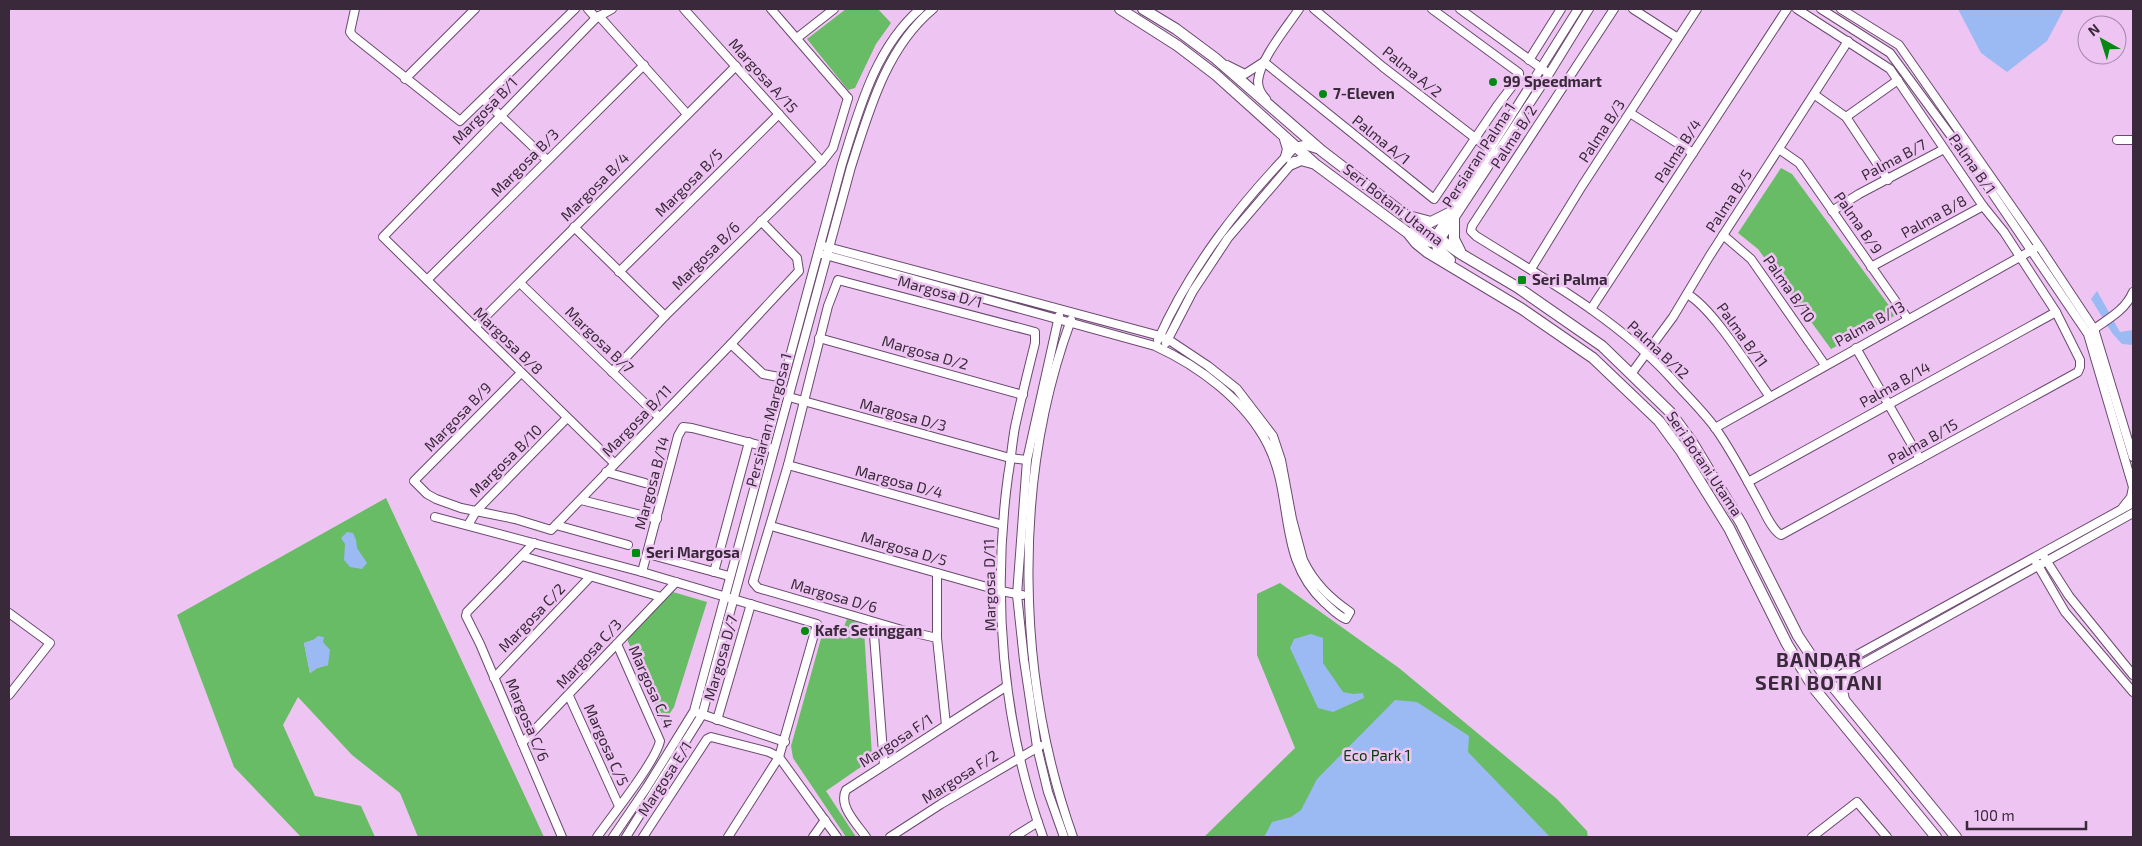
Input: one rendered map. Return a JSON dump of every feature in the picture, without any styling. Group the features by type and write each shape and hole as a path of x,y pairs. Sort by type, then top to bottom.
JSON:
{"main road":[{"name":"Seri Botani Utama","path":"1120,9 1178,46 1216,75 1284,137 1301,148 1315,164 1408,233 1416,243 1453,269 1522,309 1593,358 1659,421 1681,451 1729,528 1793,654 1822,698 1936,837"},
{"name":"Seri Botani Utama","path":"1143,9 1176,29 1215,58 1322,151 1437,240 1517,287 1602,346 1670,412 1692,442 1741,522 1798,636 1826,678 1956,837"},
{"path":"1284,137 1289,160 1301,160 1315,164"},
{"path":"1404,214 1430,222 1453,216 1454,239 1461,254"},
{"path":"1408,233 1428,242 1437,240 1441,253 1452,262 1453,269"},
{"path":"1809,652 1825,664 1839,670 1844,701"},
{"path":"1793,654 1813,674 1826,678 1822,689 1822,698"}],"street":[{"path":"355,9 350,29 353,36 460,121 576,9"},
{"path":"405,79 475,9"},
{"path":"588,9 644,66 687,114"},
{"name":"Margosa B/1","path":"383,237 597,17 612,9"},
{"name":"Margosa A/15","path":"684,9 822,162"},
{"path":"771,9 848,98 871,103"},
{"path":"797,38 834,9"},
{"name":"Persiaran Margosa 1","path":"613,837 647,787 694,711 842,164 862,101 886,53 900,31 920,9"},
{"name":"Persiaran Margosa 1","path":"626,837 702,715 828,260 851,167 871,103 888,66 908,35 933,9"},
{"path":"1273,108 1259,89 1260,72 1264,62 1300,9"},
{"name":"Palma A/2","path":"1314,9 1383,67 1492,151"},
{"path":"1432,9 1516,71 1519,77 1497,106 1476,140"},
{"path":"1529,60 1561,9"},
{"path":"1492,151 1578,9"},
{"name":"Persiaran Palma 1","path":"1437,240 1492,151 1549,74 1589,9"},
{"name":"Palma B/2","path":"1471,231 1472,226 1614,9"},
{"path":"1634,9 1678,38"},
{"name":"Palma B/3","path":"1531,268 1697,9"},
{"name":"Palma B/4","path":"1591,308 1788,9"},
{"name":"Palma B/1","path":"1797,9 1890,69 2056,312 2080,360 2078,372"},
{"path":"1821,9 1890,52 1982,178 2088,334 2133,487 2131,497 2122,508"},
{"path":"1841,9 1899,46 2098,327 2133,457"},
{"path":"1465,11 1549,74"},
{"name":"Palma B/5","path":"1631,374 1687,294 1848,41"},
{"path":"1215,58 1246,74 1264,62"},
{"name":"Palma A/1","path":"1264,62 1434,199 1476,140"},
{"name":"Margosa B/3","path":"427,280 644,66"},
{"name":"Margosa B/4","path":"475,328 736,66"},
{"path":"1846,116 1898,80"},
{"path":"1815,95 1846,116 1888,180"},
{"name":"Margosa B/6","path":"612,372 665,316 822,162 833,148 848,98"},
{"path":"483,99 547,160"},
{"path":"1630,113 1693,153"},
{"name":"Margosa B/5","path":"619,272 779,114"},
{"path":"1299,131 1301,148"},
{"path":"2117,140 2133,140"},
{"path":"1301,148 1322,151"},
{"path":"1159,348 1160,336 1173,309 1220,232 1301,148"},
{"name":"Palma B/9","path":"1779,149 1799,163 1908,319"},
{"name":"Palma B/7","path":"1832,211 1944,149"},
{"path":"1159,348 1168,339 1180,314 1228,238 1289,160"},
{"name":"Palma B/8","path":"1871,267 1983,206"},
{"name":"Margosa B/11","path":"556,525 800,271 797,258 761,221"},
{"path":"574,227 665,316"},
{"name":"Palma B/12","path":"1471,231 1476,236 1531,268 1591,308 1646,355 1715,428 1773,526 1781,535"},
{"path":"1220,232 1228,238"},
{"name":"Palma B/10","path":"1723,235 1751,259 1825,364"},
{"path":"834,236 842,250"},
{"name":"Margosa B/8","path":"383,237 614,463"},
{"name":"Palma B/13","path":"1715,428 1825,364 2039,246"},
{"path":"819,249 828,260 840,259 1159,348 1204,374 1231,396 1262,427 1275,439 1303,560 1313,578 1324,592 1350,612 1345,619 1319,597 1301,573 1287,522 1280,481 1262,427 1237,389 1208,366 1168,339 1160,336 831,247 819,249"},
{"name":"Margosa D/1","path":"820,338 838,280 1035,332"},
{"name":"Margosa B/7","path":"520,283 659,417"},
{"path":"2098,327 2119,311 2129,301 2133,292"},
{"name":"Palma B/11","path":"1687,294 1696,299 1709,313 1770,397"},
{"path":"1173,309 1180,314"},
{"path":"1060,310 1027,460 1017,595 1024,660 1037,747 1048,792 1064,837"},
{"name":"Palma B/14","path":"1748,482 2056,312"},
{"path":"1073,314 1058,362 1036,463 1029,558 1029,596 1036,684 1047,745 1073,837"},
{"name":"Margosa D/11","path":"1035,332 1035,343 1015,427 1010,458 1003,525 1001,591 1007,686 1020,756 1043,837"},
{"path":"771,526 820,338"},
{"name":"Margosa D/2","path":"820,338 1023,395"},
{"path":"731,344 763,374 784,378"},
{"path":"1856,348 1920,460"},
{"name":"Margosa B/9","path":"477,510 461,508 436,499 427,494 414,482 521,372"},
{"name":"Palma B/15","path":"1781,535 2078,372"},
{"name":"Margosa D/3","path":"789,397 1010,458 1027,460"},
{"name":"Margosa B/10","path":"468,525 477,510 567,418"},
{"name":"Margosa B/14","path":"642,572 678,436 683,427 776,449"},
{"path":"1268,444 1275,439"},
{"path":"714,572 749,442"},
{"name":"Margosa D/4","path":"788,465 1003,525"},
{"path":"606,472 645,483"},
{"path":"581,500 657,519"},
{"path":"1826,678 2133,502"},
{"path":"477,510 551,530 556,525 628,545"},
{"path":"1839,670 2037,566 2133,513"},
{"path":"436,517 642,572 817,624 785,742 779,757 728,837"},
{"name":"Margosa D/5","path":"771,526 1001,591 1029,596"},
{"name":"Margosa D/6","path":"771,526 753,582 755,586 873,622 937,638"},
{"path":"534,543 522,556 661,597"},
{"path":"2042,553 2070,596 2133,675"},
{"path":"648,554 729,576"},
{"name":"Margosa C/6","path":"522,556 466,614 562,837"},
{"path":"2033,558 2066,612 2133,692"},
{"path":"937,573 937,638 946,725"},
{"name":"Margosa C/2","path":"494,678 590,577"},
{"name":"Margosa C/3","path":"522,743 676,582"},
{"name":"Margosa D/7","path":"717,720 751,604"},
{"path":"9,612 50,643 9,693"},
{"path":"873,622 884,765"},
{"name":"Margosa C/4","path":"617,644 660,741 659,747 619,806"},
{"name":"Margosa F/1","path":"866,837 844,805 843,796 846,790 1007,686"},
{"name":"Margosa C/5","path":"569,696 619,806"},
{"path":"694,711 785,742"},
{"name":"Margosa E/1","path":"643,837 707,739 716,738 769,752 779,757"},
{"name":"Margosa F/2","path":"890,837 1020,756 1037,747 1047,745"},
{"path":"779,757 837,837"},
{"path":"1812,837 1857,802 1887,837"},
{"path":"596,837 619,806"},
{"path":"813,837 825,820"},
{"path":"1014,837 1038,822"}],"green space":[{"path":"846,9 878,9 891,23 876,44 855,88 848,90 807,39"},
{"path":"1781,168 1792,174 1896,315 1831,349 1758,249 1738,233"},
{"path":"386,498 544,837 418,837 400,793 352,755 298,697 283,725 315,796 361,806 375,837 301,837 234,767 177,615","holes":["313,640 328,665 317,668 310,673 304,643"]},
{"name":"Eco Park 1","path":"1280,583 1399,668 1557,799 1587,831 1588,837 1204,837 1295,748 1257,655 1257,594"},
{"path":"673,592 707,602 674,707 663,724 627,639"},
{"path":"847,619 860,623 864,630 872,755 868,762 826,791 856,837 846,837 793,758 791,746 822,635 839,639"}],"water":[{"path":"1958,9 2064,9 2047,41 2007,72 1981,53"},
{"path":"2097,291 2120,332 2133,330 2133,345 2122,344 2112,333 2091,299"},
{"path":"347,532 353,533 357,548 367,563 362,569 350,567 344,560 345,544 341,538"},
{"path":"1311,634 1323,638 1323,663 1343,692 1363,693 1364,698 1333,712 1318,708 1290,648 1294,639"},
{"path":"318,636 324,637 323,642 330,650 328,665 317,668 310,673 304,643"},
{"path":"1395,700 1417,702 1469,736 1468,752 1550,837 1264,837 1272,822 1291,817 1301,810 1317,779"}],"place":[{"name":"99 Speedmart","path":"1493,82"},
{"name":"7-Eleven","path":"1323,94"},
{"name":"Seri Palma","path":"1522,280"},
{"name":"Seri Margosa","path":"636,553"},
{"name":"Kafe Setinggan","path":"805,631"}],"district":[{"name":"BANDAR SERI BOTANI","path":"1819,672"}]}
